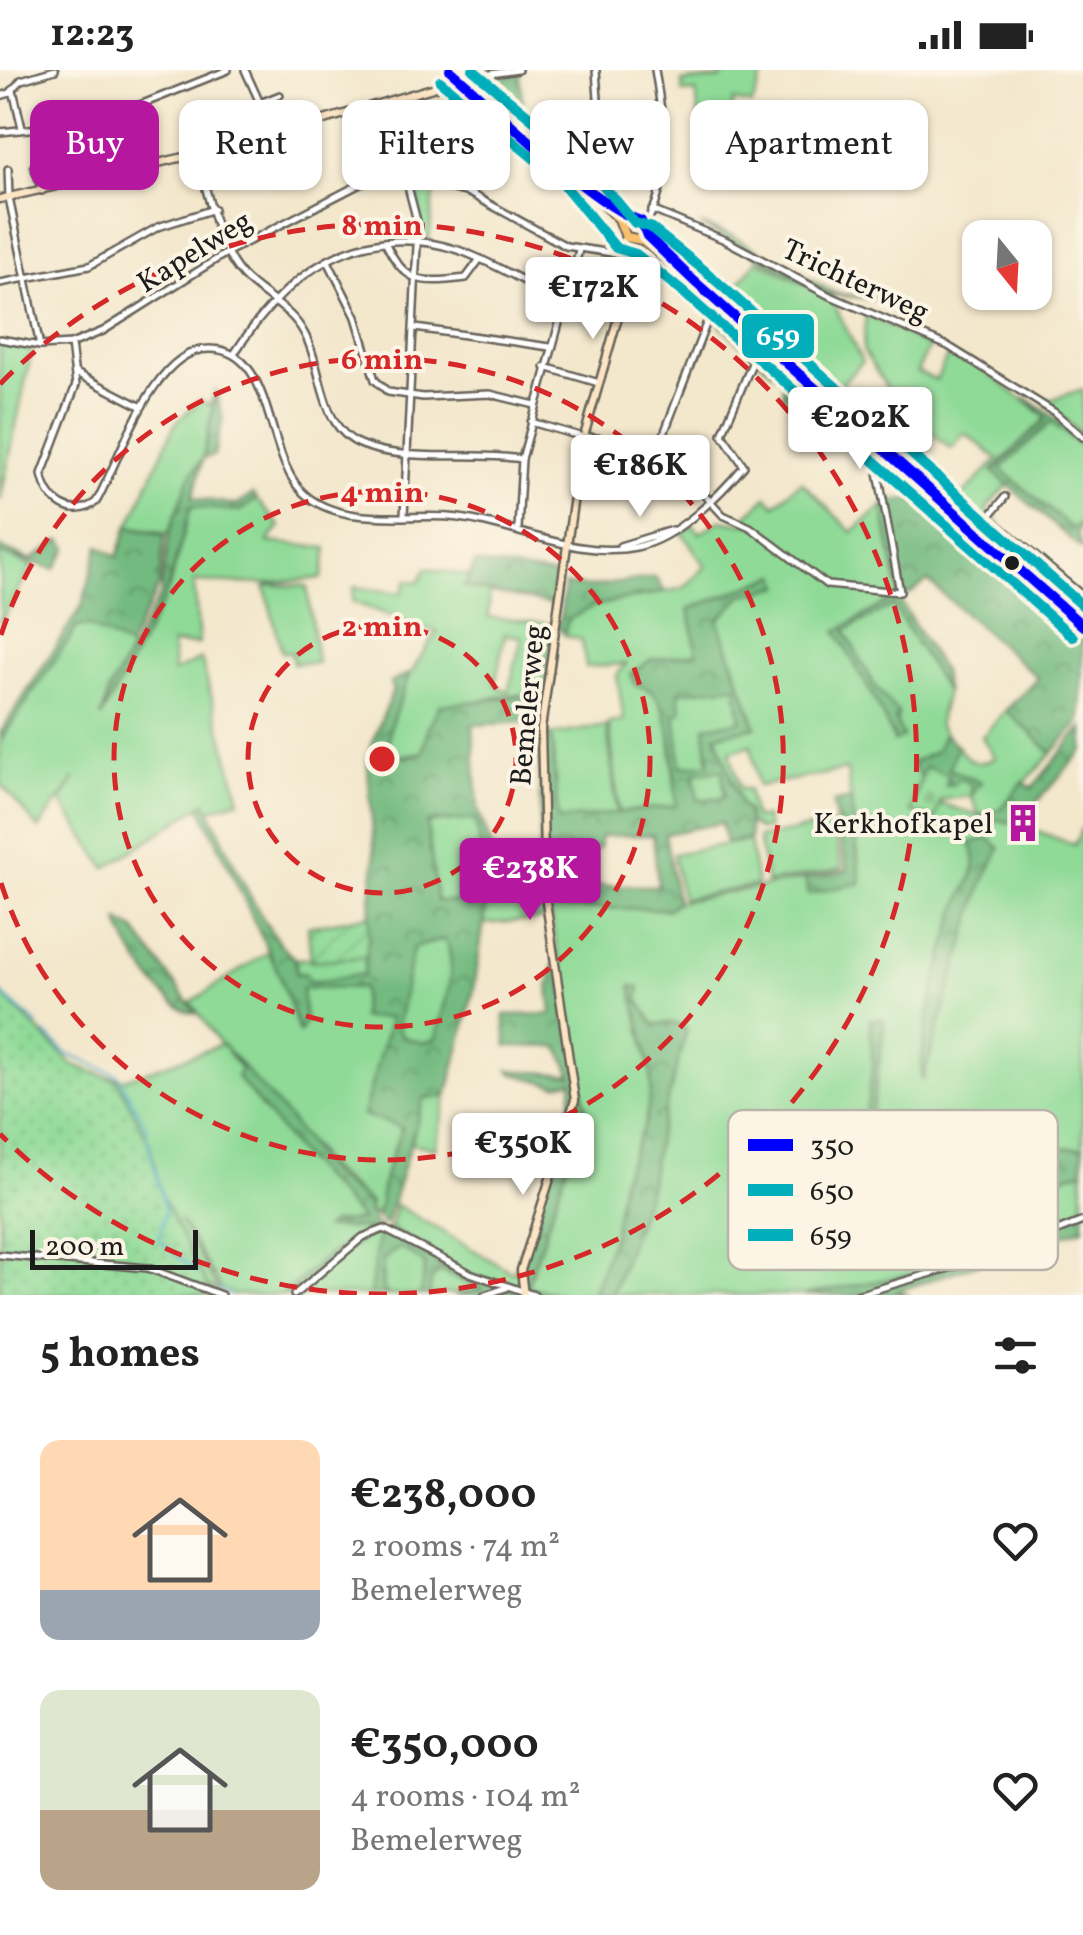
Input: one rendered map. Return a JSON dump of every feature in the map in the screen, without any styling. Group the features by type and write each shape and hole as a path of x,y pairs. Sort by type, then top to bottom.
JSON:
{"main road":[{"path":"454,70 469,78 1083,626"}],"street":[{"path":"0,96 22,80 55,70"},
{"path":"245,70 260,103 280,95"},
{"path":"393,100 469,78 518,70"},
{"path":"596,70 598,100"},
{"path":"634,229 652,210 664,160 655,70"},
{"path":"154,100 225,71"},
{"path":"13,90 22,128"},
{"path":"0,132 30,127"},
{"path":"8,169 4,198 40,346"},
{"path":"4,198 46,190"},
{"path":"208,190 228,252 244,277 303,330 330,413 343,433 364,446 522,459"},
{"name":"Kapelweg","path":"0,339 40,346 71,344 131,316 228,252 349,190"},
{"path":"404,516 418,240 410,190"},
{"path":"457,190 469,193 542,236 579,250 623,256"},
{"path":"0,283 89,266 158,227 214,209"},
{"name":"Trichterweg","path":"652,210 724,240 828,295 948,346 1054,412 1083,437"},
{"name":"Bemelerweg","path":"523,1294 521,1270 575,1099 544,895 542,719 584,437 624,297 623,256 634,229"},
{"path":"234,354 272,300 328,261 386,242 418,240 480,258 517,281 562,299"},
{"path":"386,242 399,270 417,279 466,278 480,258"},
{"path":"518,530 522,459 562,299 579,250"},
{"path":"328,261 356,317 376,380 388,392 412,396 490,394 535,405"},
{"path":"71,344 76,373 42,474 47,491 60,506 78,510 96,502 141,407 186,355 212,348 234,354 254,374 283,464 300,490 336,511 452,517 566,542 618,547 674,530 744,466 722,434 752,361 713,322 706,324 658,452"},
{"path":"415,328 550,347"},
{"path":"545,367 599,382"},
{"path":"76,373 141,407"},
{"path":"531,422 658,452 672,459 708,500 827,585 900,592 876,462 881,447"},
{"path":"603,466 616,456 621,444"},
{"path":"978,532 1005,497"},
{"path":"990,518 1083,596"},
{"path":"1044,591 1057,576"},
{"path":"1058,1231 1083,1221"},
{"path":"294,1295 362,1237 384,1229 494,1282 534,1295"},
{"path":"2,1253 148,1268 221,1295"},
{"path":"857,1295 942,1270"},
{"path":"486,1295 507,1287"}],"green space":[{"path":"723,70 765,70 754,100 697,100 696,92 683,93 682,82 721,79"},
{"path":"520,73 524,120 510,108 510,100 501,100 476,79"},
{"path":"418,190 435,190 429,240 421,235"},
{"path":"700,225 731,235 836,294 875,298 829,295"},
{"path":"673,246 881,431 878,434 668,248"},
{"path":"657,259 873,449 876,470 783,394 783,379 733,337 655,262"},
{"path":"757,260 832,299 862,362 836,390 730,296"},
{"path":"866,314 929,347 917,372 936,380 948,355 977,364 1046,418 993,470 1008,485 986,509 1000,524 990,535 962,510 958,500 998,459 965,433 951,449 896,403 863,350"},
{"path":"0,343 32,350 0,501"},
{"path":"216,389 203,458 169,533 129,526 175,424 200,400 210,405"},
{"path":"1083,389 1083,435 1044,402"},
{"path":"216,392 223,419 214,455 203,458"},
{"path":"1025,397 1083,438 1083,448 1051,422 1001,469 1072,529 1083,520 1077,534 1083,550 993,472 1046,418"},
{"path":"1051,421 1083,448 1083,520 1072,529 1000,469"},
{"path":"203,458 193,498 237,505 253,494 256,499 241,511 191,507 165,598 101,718 109,691 161,594 169,533 190,476"},
{"path":"801,481 852,532 883,506 899,595 837,632 883,711 894,741 898,714 874,685 845,631 893,605 946,692 938,724 944,733 936,751 913,763 921,778 914,797 934,819 939,803 980,816 971,796 980,782 948,769 957,746 973,761 995,758 982,737 1006,710 1052,753 999,810 983,815 1014,822 1074,845 1083,826 1083,1210 1058,1220 1058,1110 728,1110 728,1270 936,1270 804,1295 558,1295 527,1287 586,1108 549,908 668,909 677,902 805,879 809,893 861,883 847,770 758,786 751,745 730,752 740,789 748,789 754,819 765,817 768,829 760,830 749,823 716,735 756,726 718,620 743,595 781,586 778,575 689,609 697,653 650,660 650,686 668,717 677,806 619,812 609,723 624,721 617,675 626,664 586,667 582,640 564,635 568,620 593,606 684,588 706,566 682,533 693,525 700,533 720,520 748,524 744,518 767,497 775,505"},
{"path":"925,497 1083,638 1080,721 1052,753 1006,710 1038,678 928,581 900,601 942,671 946,692 893,605 845,631 874,685 898,714 895,719 903,737 894,742 837,631 899,595 883,506 891,501"},
{"path":"256,499 280,526 268,542 327,548 322,578 263,584 194,582 199,644 172,644 174,672 201,659 240,800 209,810 205,803 106,868 61,802 75,778 39,829 0,783 0,741 77,627 89,626 132,649 109,691 169,588 191,506 241,511"},
{"path":"128,526 165,535 159,586 128,647 89,626 77,627 0,741 0,733 82,606 99,546 117,557"},
{"path":"61,540 68,548 55,569 0,553 0,547 31,560"},
{"path":"0,553 32,566 0,624"},
{"path":"475,563 559,576 555,605 464,587"},
{"path":"426,568 469,576 464,587 490,592 488,617 553,624 543,694 500,696 438,712 428,727 423,752 398,756 388,747 393,716 412,672 437,632 352,602 354,587 402,593 407,580 419,582","holes":["505,634 522,637 508,692 495,684"]},
{"path":"778,575 781,586 743,595 718,620 756,727 716,735 741,805 747,811 750,838 726,843 721,823 665,834 677,902 668,909 549,908 545,885 658,886 653,835 601,836 599,849 540,849 540,721 552,738 558,820 676,806 666,715 659,700 649,690 636,686 631,674 650,660 697,653 689,609","holes":["736,686 741,721 705,726 709,764 681,767 675,714 681,712 679,692","722,770 725,797 698,800 694,773"]},
{"path":"655,577 665,592 593,606 568,620 565,631 558,630 565,585 591,587"},
{"path":"307,586 317,663 293,663 291,652 282,652 265,588"},
{"path":"408,674 389,735 393,754 408,757 423,752 428,727 440,705 543,694 540,721 473,725 478,810 493,851 495,890 489,889 475,819 427,823 437,901 487,902 474,989 447,1097 424,1098 386,1224 377,1217 385,1174 402,1128 363,1115 390,1018 361,1018 363,987 302,988 305,1022 299,1032 279,974 200,806 206,802 258,910 296,959 296,973 306,974 310,982 364,974 375,861 367,756 393,690 390,683","holes":["445,939 451,963 436,1039 423,1043 403,1037 397,1027 413,948"]},
{"path":"736,685 741,722 705,726 709,764 681,767 675,713 679,692"},
{"path":"607,726 617,814 558,820 551,735"},
{"path":"1083,726 1083,750 1017,824 980,816 1000,810 1023,782 1032,788"},
{"path":"944,733 957,746 949,769 981,782 971,796 971,784 960,779 946,787 925,767 921,778 912,763 936,751"},
{"path":"925,767 949,775 946,786 961,779 971,785 971,796 941,800 935,819 911,812"},
{"path":"722,769 726,797 697,801 694,773"},
{"path":"851,799 861,883 808,894 805,879 847,871 833,803"},
{"path":"475,819 490,889 542,888 545,919 484,924 487,902 436,901 427,823"},
{"path":"833,824 842,869 767,883 758,838"},
{"path":"988,838 1000,848 983,882 922,1082 924,1041 933,995 958,907 974,871 971,843"},
{"path":"749,840 757,885 682,899 673,854"},
{"path":"370,915 366,957 311,961 308,927"},
{"path":"119,921 135,930 196,1013 173,1002 149,977"},
{"path":"445,939 450,976 436,1039 422,1043 403,1037 397,1027 413,948"},
{"path":"268,952 305,1022 301,988 363,987 391,1017 364,1114 402,1127 385,1174 377,1217 368,1210 370,1203 318,1159 319,1154 228,1053 241,1069 238,1077 300,1155 362,1220 331,1223 370,1228 322,1260 283,1295 233,1295 221,1289 180,1220 218,1291 173,1274 0,1097 66,1070 125,1079 221,1045 191,1002"},
{"path":"557,953 586,1108 527,1286 558,1295 454,1295 482,1289 440,1271 431,1281 429,1295 421,1295 425,1264 400,1247 383,1260 382,1289 389,1295 370,1295 379,1230 381,1235 390,1227 428,1253 439,1266 521,1293 528,1239 563,1135 573,1081 557,1085 513,1074 509,1070 572,1075 559,1047 507,1046 504,1015 552,1014 549,986"},
{"path":"366,957 364,974 318,981 294,969 296,959"},
{"path":"631,986 640,987 638,1000 654,1024 673,1023 687,1029 657,1140 649,1188 612,1295 592,1295 613,1235 622,1179 645,1123 651,1090 651,1073"},
{"path":"0,992 73,1065 117,1080 149,1142 162,1197 212,1295 0,1295"},
{"path":"881,1018 885,1022 872,1110 866,1110 873,1064 870,1020"},
{"path":"222,1044 287,1116 330,1173 370,1204 368,1210 377,1228 291,1295 283,1295 322,1260 369,1228 325,1228 331,1223 362,1220 300,1155 237,1077 241,1069"},
{"path":"424,1097 447,1097 435,1148 411,1144"},
{"path":"1058,1147 1083,1148 1083,1171 1058,1177"},
{"path":"396,1205 512,1272 520,1264 522,1295 507,1295 518,1293 439,1265 390,1227"},
{"path":"1083,1210 1083,1228 1058,1236 1058,1220"},
{"path":"380,1226 370,1295 291,1295"},
{"path":"400,1246 425,1263 421,1295 389,1295 382,1289 383,1260"},
{"path":"936,1270 959,1270 897,1291 909,1295 804,1295"},
{"path":"439,1271 487,1291 429,1295 431,1281"}],"waterway":[{"path":"0,992 38,1025"},
{"path":"46,1034 67,1054 118,1075 148,1131"},
{"path":"147,1137 165,1210 159,1240 197,1273"},
{"path":"219,1289 230,1295"}],"transit line":[{"name":"350","path":"450,70 571,176 641,221 647,236 694,281 1083,626"},
{"name":"659","path":"473,70 581,159 635,223 650,227 704,270 1083,606"},
{"name":"650","path":"440,81 560,180 616,248 636,254 684,293 1073,637"}],"place":[{"name":"Kerkhofkapel","path":"1023,823"}]}
